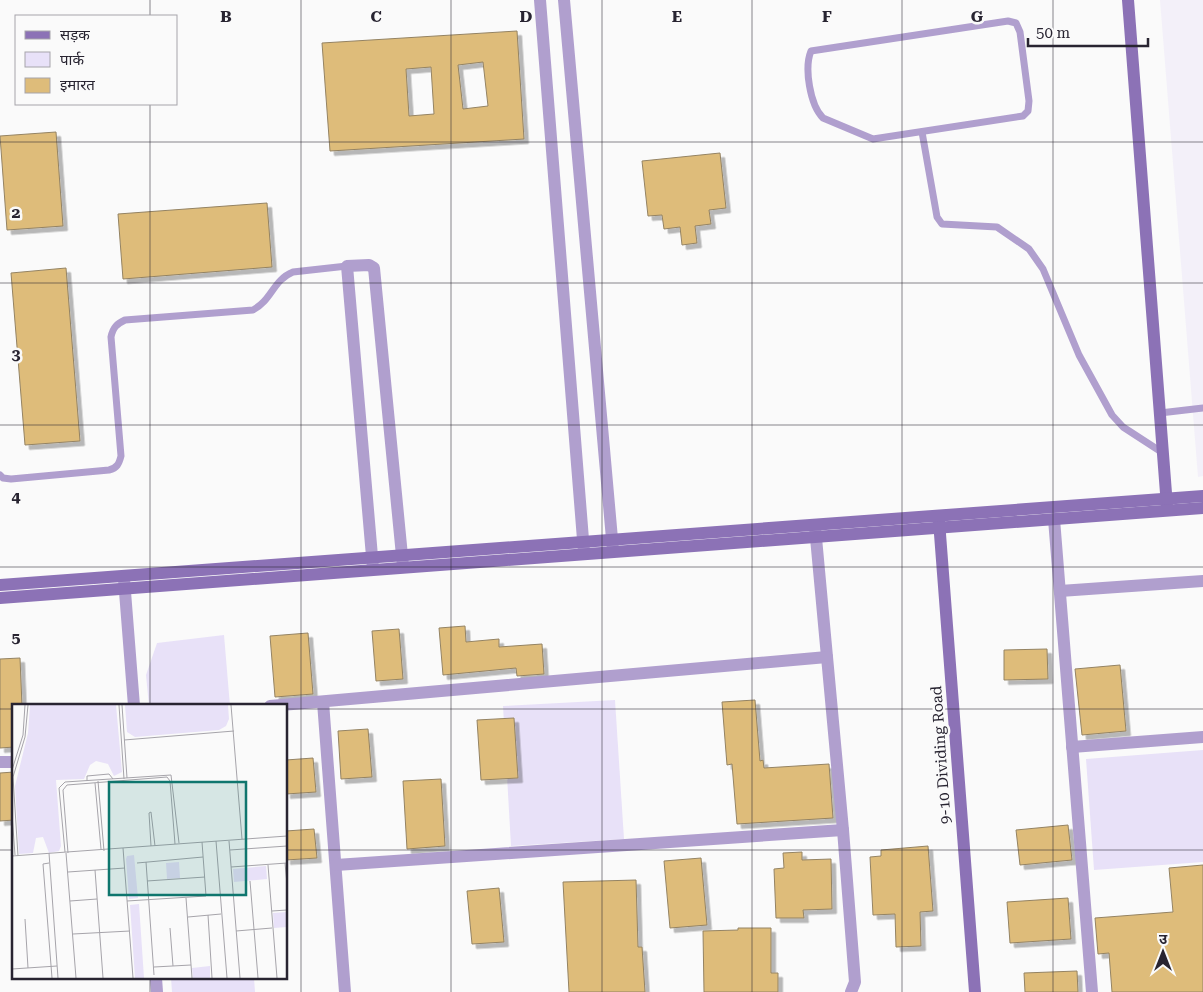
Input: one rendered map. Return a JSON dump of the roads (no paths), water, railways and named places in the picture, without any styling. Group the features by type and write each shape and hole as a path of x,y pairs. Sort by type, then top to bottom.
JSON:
{"street":[{"path":"540,0 584,548"},
{"path":"564,0 613,546"},
{"path":"1128,0 1167,505"},
{"path":"373,564 347,266 369,264 374,268 403,562"},
{"path":"939,522 1054,519 1167,505 1203,496"},
{"path":"0,585 124,582 1167,505 1203,508"},
{"path":"1054,519 1092,992"},
{"name":"9-10 Dividing Road","path":"939,522 975,992"},
{"path":"815,531 855,982 851,992"},
{"path":"1060,591 1203,581"},
{"path":"0,598 124,582"},
{"path":"124,582 134,704"},
{"path":"288,705 827,657"},
{"path":"323,702 345,992"},
{"path":"1072,747 1203,737"},
{"path":"336,865 843,830"}],"lane":[{"path":"1008,22 1016,23 1020,32 1028,111 1023,116 922,132 873,139 823,118 813,102 807,60 811,51 1008,22"},
{"path":"922,132 936,217 942,224 997,227 1029,249 1043,269 1078,355 1112,415 1123,427 1163,453"},
{"path":"0,476 10,479 99,471 114,469 119,464 121,456 111,337 113,329 118,323 125,320 253,310 265,302 284,275 293,272 347,266"},
{"path":"1160,413 1203,408"}]}
